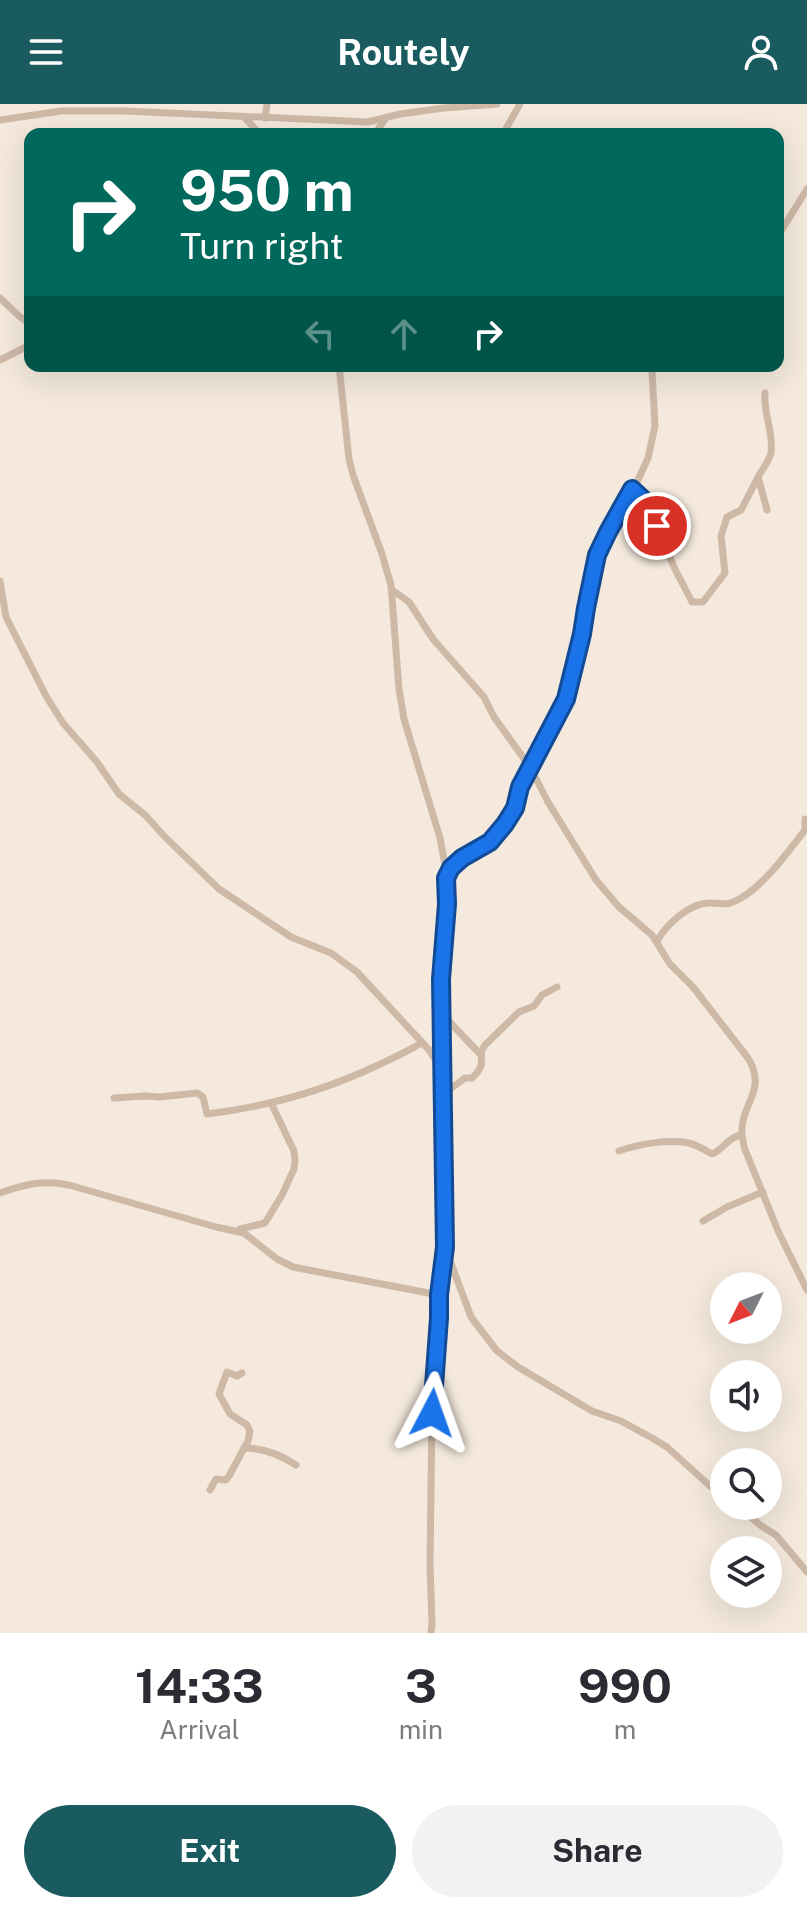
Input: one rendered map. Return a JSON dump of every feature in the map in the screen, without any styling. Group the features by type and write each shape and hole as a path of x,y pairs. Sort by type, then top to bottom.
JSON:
{"street":[{"path":"265,118 267,104"},
{"path":"0,120 49,108 358,122 444,108 497,104"},
{"path":"508,128 520,104"},
{"path":"245,118 254,128"},
{"path":"379,128 385,118"},
{"path":"784,226 807,189"},
{"path":"0,298 24,320"},
{"path":"0,360 24,348"},
{"path":"340,372 348,453 392,590 404,719 440,838 446,878 447,904 441,962 445,1247 439,1295 432,1442 431,1633"},
{"path":"446,878 451,868 490,842 505,824 515,808 520,787 566,699 597,555 648,458 654,436 652,372"},
{"path":"632,489 645,501 692,602 703,602 725,573 721,536 727,517 741,510 771,456 765,393"},
{"path":"758,477 767,510"},
{"path":"0,581 6,617 46,696 63,723 97,762 119,794 145,815 190,863 224,893 297,940 339,957 357,972 430,1051 442,1070"},
{"path":"392,590 409,602 433,639 477,687 504,733 530,767 596,880 619,907 652,935 670,964 716,1014 753,1065 755,1090 745,1114 741,1135 778,1231 807,1290"},
{"path":"657,941 668,924 699,905 727,905 755,888 805,830 805,819"},
{"path":"442,1095 465,1078 472,1078 482,1066 481,1055 485,1045 519,1012 534,1006 542,995 557,987"},
{"path":"442,1014 481,1055"},
{"path":"114,1098 200,1093 207,1114 247,1109 353,1077 422,1044 434,1042 441,1036"},
{"path":"257,1242 255,1233 278,1203 295,1161 294,1151 271,1103"},
{"path":"619,1151 634,1146 672,1142 689,1143 712,1154 734,1136 741,1135"},
{"path":"0,1193 34,1183 54,1182 244,1233 277,1259 293,1267 439,1295"},
{"path":"703,1221 763,1192"},
{"path":"234,1230 262,1224"},
{"path":"445,1247 471,1317 504,1357 592,1411 621,1421 667,1447 710,1486"},
{"path":"210,1490 216,1479 226,1480 229,1476 250,1431 247,1425 230,1414 219,1394 227,1372 237,1376 242,1373"},
{"path":"244,1448 265,1450 296,1465"},
{"path":"754,1520 776,1535 807,1572"}],"route":[{"path":"432,1413 445,1247 441,962 447,904 446,878 462,858 490,842 515,808 520,787 566,699 597,555 632,489 645,501 657,526"}]}
